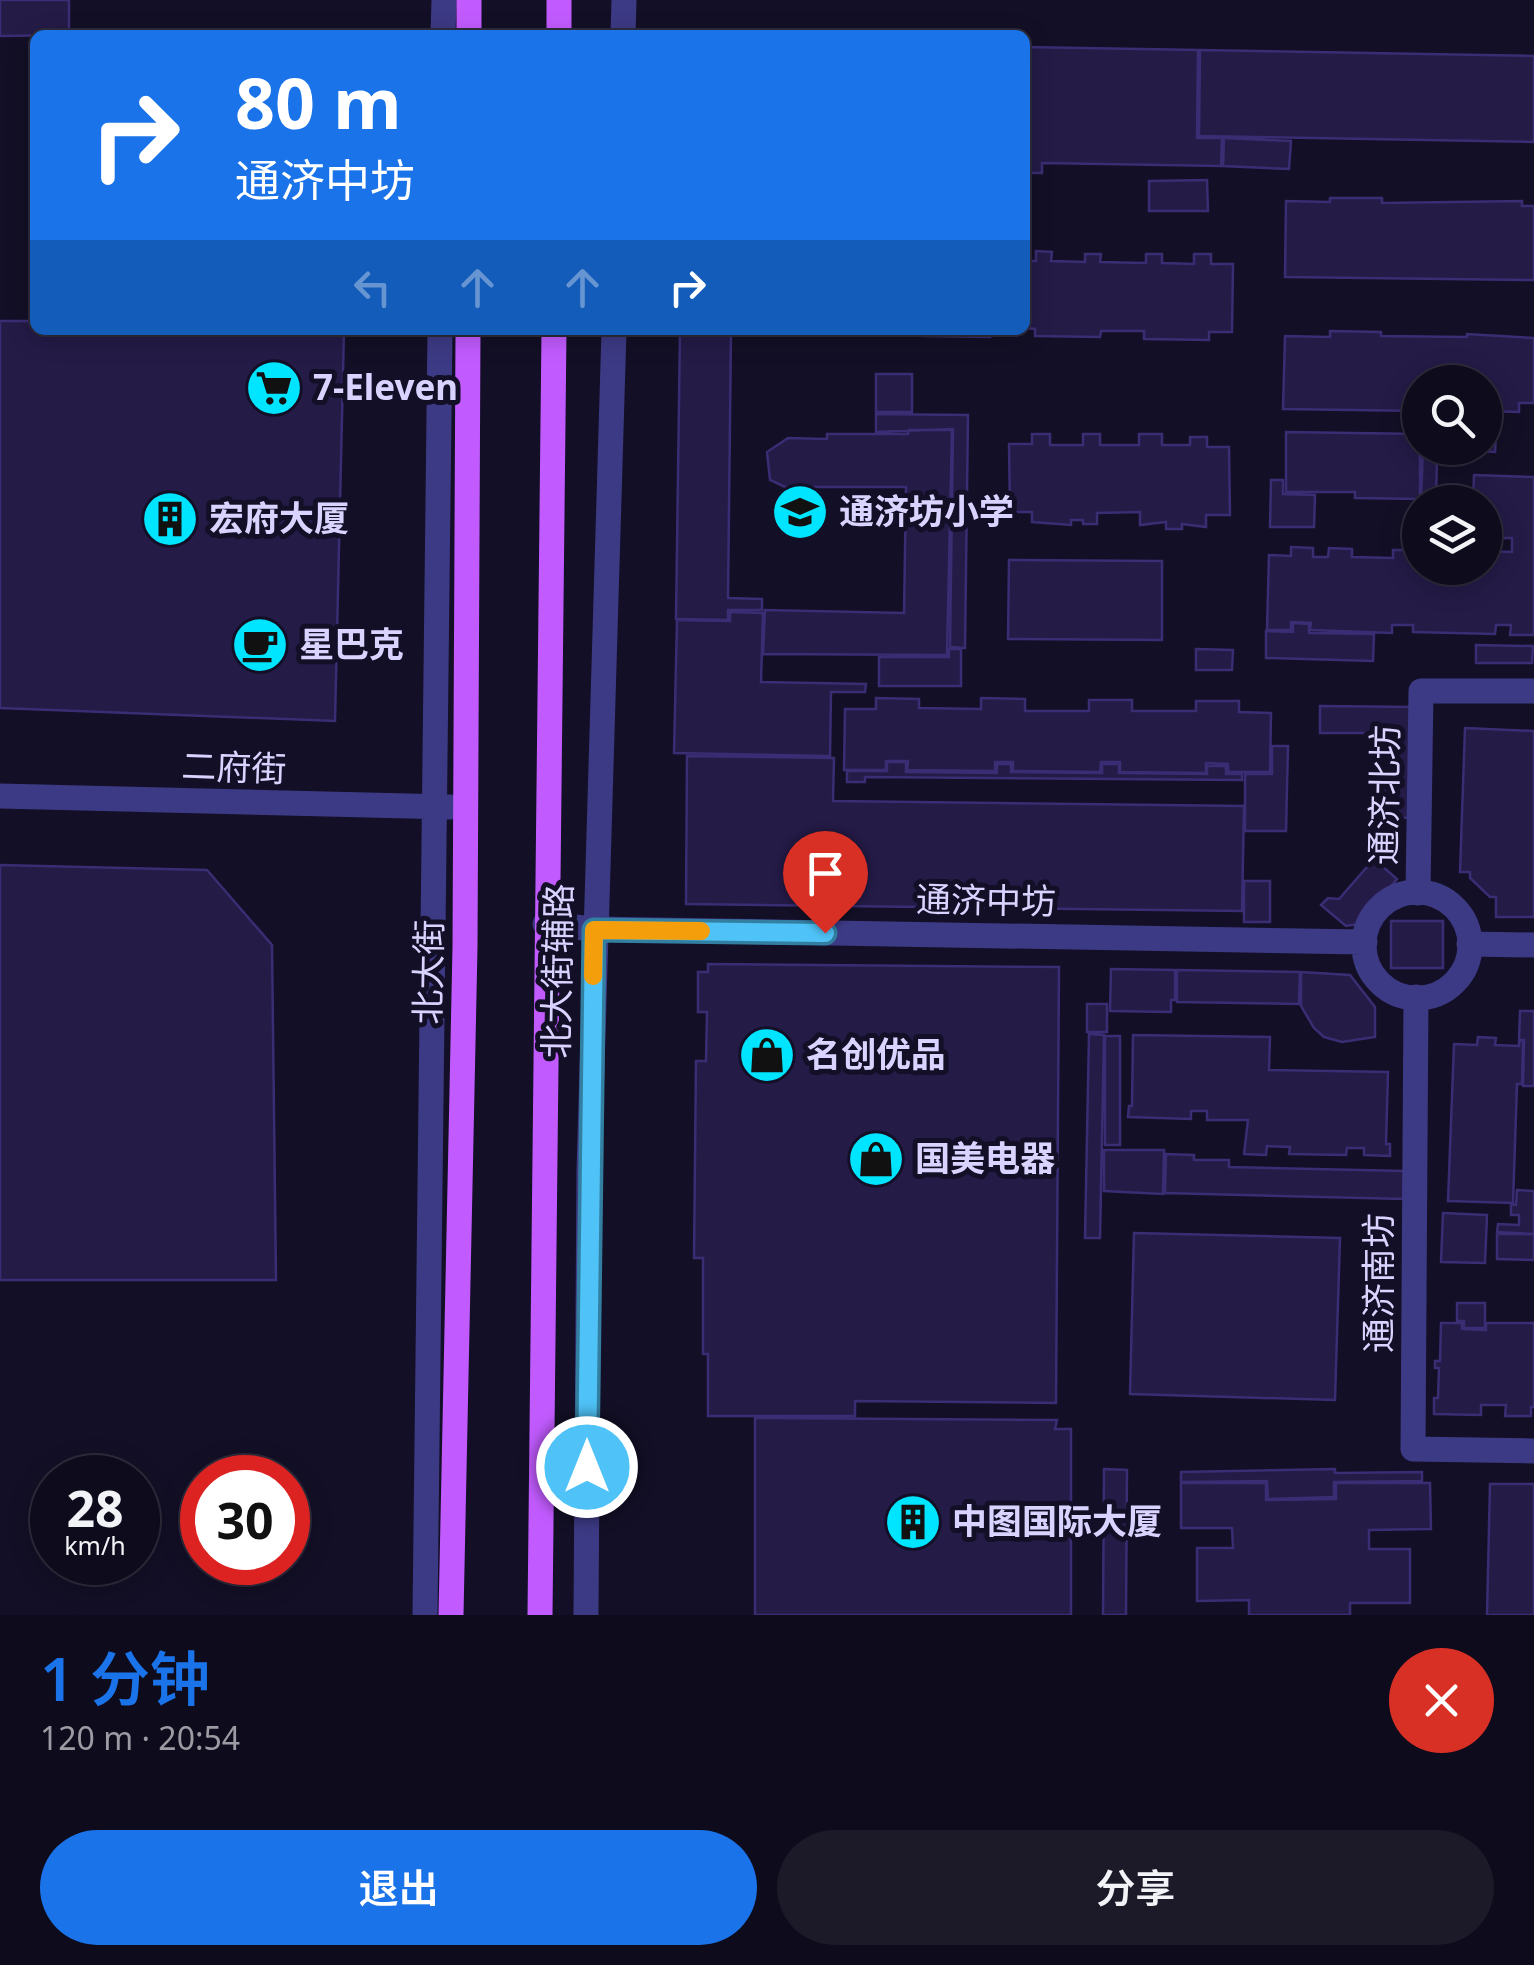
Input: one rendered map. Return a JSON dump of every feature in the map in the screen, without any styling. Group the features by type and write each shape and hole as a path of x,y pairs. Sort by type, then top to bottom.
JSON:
{"main road":[{"path":"469,0 469,30"},
{"path":"559,0 559,30"},
{"name":"北大街","path":"452,1615 468,335"},
{"path":"540,1615 554,335"}],"street":[{"path":"443,30 444,0"},
{"path":"623,30 624,0"},
{"path":"425,1615 440,335"},
{"name":"北大街辅路","path":"586,1615 594,930 614,335"},
{"name":"通济北坊","path":"1418,893 1421,690 1534,691"},
{"name":"二府街","path":"0,796 465,807"},
{"path":"1404,893 1418,893 1432,894 1456,908 1470,933 1469,961 1454,984 1430,997 1402,996 1378,982 1364,957 1365,930 1380,906 1404,893"},
{"name":"通济中坊","path":"546,924 594,930 1365,942"},
{"path":"1469,944 1534,946"},
{"name":"通济南坊","path":"1416,996 1414,1449 1534,1452"}],"building":[{"path":"0,0 69,0 69,30 30,30 30,36 0,36"},
{"path":"1030,47 1198,50 1197,138 1222,138 1221,166 1042,163 1042,173 1030,173"},
{"path":"1200,50 1534,56 1534,142 1199,136"},
{"path":"1224,138 1291,141 1289,169 1223,166"},
{"path":"1207,180 1208,211 1149,211 1149,181"},
{"path":"1330,198 1382,198 1382,203 1522,201 1522,206 1534,206 1534,280 1285,277 1286,201 1330,202"},
{"path":"1036,251 1052,252 1051,261 1085,262 1085,254 1101,254 1100,262 1146,263 1146,254 1162,254 1162,263 1194,264 1194,254 1211,254 1211,264 1233,264 1232,332 1209,332 1209,340 1144,339 1144,331 1101,331 1100,337 1035,336 1035,329 1030,328 1030,261 1036,261"},
{"name":"宏府大厦","path":"0,321 30,321 30,335 344,335 335,721 0,708"},
{"path":"1330,331 1381,332 1381,336 1467,334 1534,338 1534,403 1519,403 1519,412 1502,412 1502,365 1402,365 1402,411 1283,409 1285,336 1330,337"},
{"path":"680,335 731,335 728,598 762,599 762,610 728,610 728,620 676,619"},
{"path":"990,335 990,337 924,336"},
{"path":"876,374 912,374 912,412 876,412"},
{"path":"876,414 968,415 965,648 950,647 953,429 876,432"},
{"path":"909,430 952,430 947,655 763,654 765,610 904,613 906,487 785,487 770,480 767,452 788,438 908,434"},
{"path":"1286,432 1402,434 1402,465 1420,465 1420,485 1402,485 1402,499 1355,498 1355,492 1286,492"},
{"path":"1032,434 1050,434 1050,445 1083,445 1083,434 1100,434 1100,445 1139,445 1139,434 1162,434 1162,445 1190,445 1190,437 1207,437 1207,447 1229,447 1230,515 1206,515 1206,527 1182,524 1182,529 1166,529 1166,522 1140,525 1140,512 1097,513 1097,524 1083,524 1083,520 1071,520 1071,525 1032,522 1032,512 1010,512 1009,444 1032,444"},
{"path":"1422,465 1437,465 1436,485 1422,485"},
{"path":"1474,475 1534,477 1534,635 1510,635 1511,625 1496,625 1495,634 1413,632 1413,625 1392,625 1392,633 1310,630 1311,623 1291,622 1291,630 1267,630 1269,555 1291,556 1291,547 1313,548 1313,557 1328,557 1329,548 1352,549 1352,557 1393,558 1393,550 1402,550 1402,585 1502,585 1502,552 1512,552 1512,538 1502,538 1502,485 1474,485"},
{"path":"1271,480 1283,480 1283,494 1315,495 1314,527 1270,527"},
{"path":"1009,560 1162,561 1162,640 1008,639"},
{"path":"730,612 763,613 761,682 866,684 865,692 831,692 830,756 674,753 677,620 730,621"},
{"path":"1293,623 1309,624 1309,633 1374,634 1373,661 1266,658 1266,631 1293,632"},
{"path":"1476,645 1533,646 1532,663 1476,663"},
{"path":"949,649 961,649 961,686 879,686 879,657 949,657"},
{"path":"1196,649 1233,650 1232,670 1196,670"},
{"path":"876,698 919,699 919,708 981,709 981,698 1025,699 1025,711 1089,711 1089,700 1132,700 1132,711 1196,711 1196,701 1239,701 1239,712 1271,713 1270,772 1228,772 1228,764 1206,763 1206,773 1120,772 1120,762 1101,762 1100,772 1013,771 1013,762 995,762 995,771 907,770 908,761 886,761 886,770 844,770 845,709 876,709"},
{"path":"1320,706 1416,707 1415,818 1373,817 1374,772 1389,773 1389,733 1320,733"},
{"path":"1465,728 1534,731 1534,917 1496,917 1496,897 1490,897 1470,878 1470,872 1460,872"},
{"path":"1272,746 1288,746 1286,831 1245,831 1245,774 1272,774"},
{"path":"687,756 834,758 833,801 1244,806 1242,911 686,904"},
{"path":"887,762 906,762 906,772 997,773 997,764 1011,764 1011,772 1102,773 1102,764 1119,764 1119,773 1207,774 1207,766 1226,766 1226,774 1242,774 1242,780 865,777 865,782 847,782 847,771 887,771"},
{"path":"1374,859 1397,879 1358,924 1346,926 1321,905 1328,898 1339,899"},
{"path":"0,865 207,870 272,945 276,1280 0,1280"},
{"path":"1244,881 1270,881 1270,922 1244,922"},
{"path":"1391,921 1443,921 1443,968 1391,968"},
{"name":"国美电器","path":"708,964 1059,967 1056,1403 855,1401 855,1416 708,1416 708,1354 703,1354 703,1258 694,1258 696,1061 706,1061 707,1012 698,1012 698,972 708,972"},
{"path":"1111,969 1175,970 1171,1012 1110,1011"},
{"path":"1177,970 1300,972 1299,1004 1177,1002"},
{"path":"1301,972 1350,975 1375,1007 1375,1037 1342,1042 1324,1037 1301,1006"},
{"path":"1087,1004 1107,1004 1107,1032 1087,1032"},
{"path":"1520,1011 1534,1011 1534,1086 1523,1086"},
{"path":"1089,1034 1104,1035 1100,1238 1085,1238"},
{"path":"1133,1035 1270,1037 1269,1070 1388,1072 1386,1144 1390,1144 1390,1156 1364,1155 1364,1148 1347,1148 1346,1155 1289,1154 1290,1147 1267,1146 1266,1155 1244,1154 1248,1120 1207,1120 1207,1111 1191,1111 1191,1119 1128,1117 1132,1106"},
{"path":"1105,1036 1120,1036 1120,1145 1105,1145"},
{"path":"1478,1037 1496,1038 1495,1045 1519,1046 1519,1041 1523,1041 1522,1084 1517,1084 1513,1203 1448,1201 1454,1044 1477,1045"},
{"path":"1104,1150 1164,1150 1163,1194 1104,1191"},
{"path":"1166,1154 1194,1155 1194,1160 1229,1160 1229,1167 1404,1171 1403,1199 1165,1193"},
{"path":"1517,1190 1534,1191 1534,1234 1497,1232 1498,1224 1519,1225 1519,1215 1511,1215"},
{"path":"1443,1213 1487,1215 1485,1263 1441,1262"},
{"path":"1134,1233 1340,1238 1335,1400 1130,1394"},
{"path":"1497,1234 1534,1234 1534,1260 1497,1259"},
{"path":"1457,1303 1485,1303 1485,1328 1464,1328 1464,1321 1457,1321"},
{"path":"1441,1323 1462,1323 1462,1329 1486,1330 1486,1323 1534,1323 1531,1416 1505,1416 1506,1405 1481,1405 1481,1415 1434,1414 1439,1368 1435,1368 1435,1361 1440,1361"},
{"name":"中图国际大厦","path":"755,1418 1057,1420 1055,1429 1071,1429 1071,1615 755,1615"},
{"path":"1104,1469 1127,1470 1126,1615 1103,1615"},
{"path":"1335,1469 1335,1473 1422,1472 1422,1481 1334,1482 1334,1497 1268,1499 1267,1481 1181,1482 1181,1472"},
{"path":"1181,1483 1266,1483 1266,1500 1336,1499 1336,1483 1430,1483 1431,1529 1369,1530 1369,1549 1410,1549 1410,1603 1350,1603 1350,1615 1249,1615 1249,1600 1197,1601 1197,1548 1233,1548 1232,1528 1181,1528"},
{"path":"1490,1484 1534,1484 1534,1615 1487,1615"}],"slow traffic":[{"path":"593,976 594,930 701,931"}],"place":[{"name":"7-Eleven","path":"274,388"},
{"name":"通济坊小学","path":"800,512"},
{"name":"宏府大厦","path":"170,519"},
{"name":"星巴克","path":"260,645"},
{"name":"名创优品","path":"767,1055"},
{"name":"国美电器","path":"876,1159"},
{"name":"中图国际大厦","path":"913,1522"}],"route":[{"path":"587,1467 594,930 825,933"}]}
